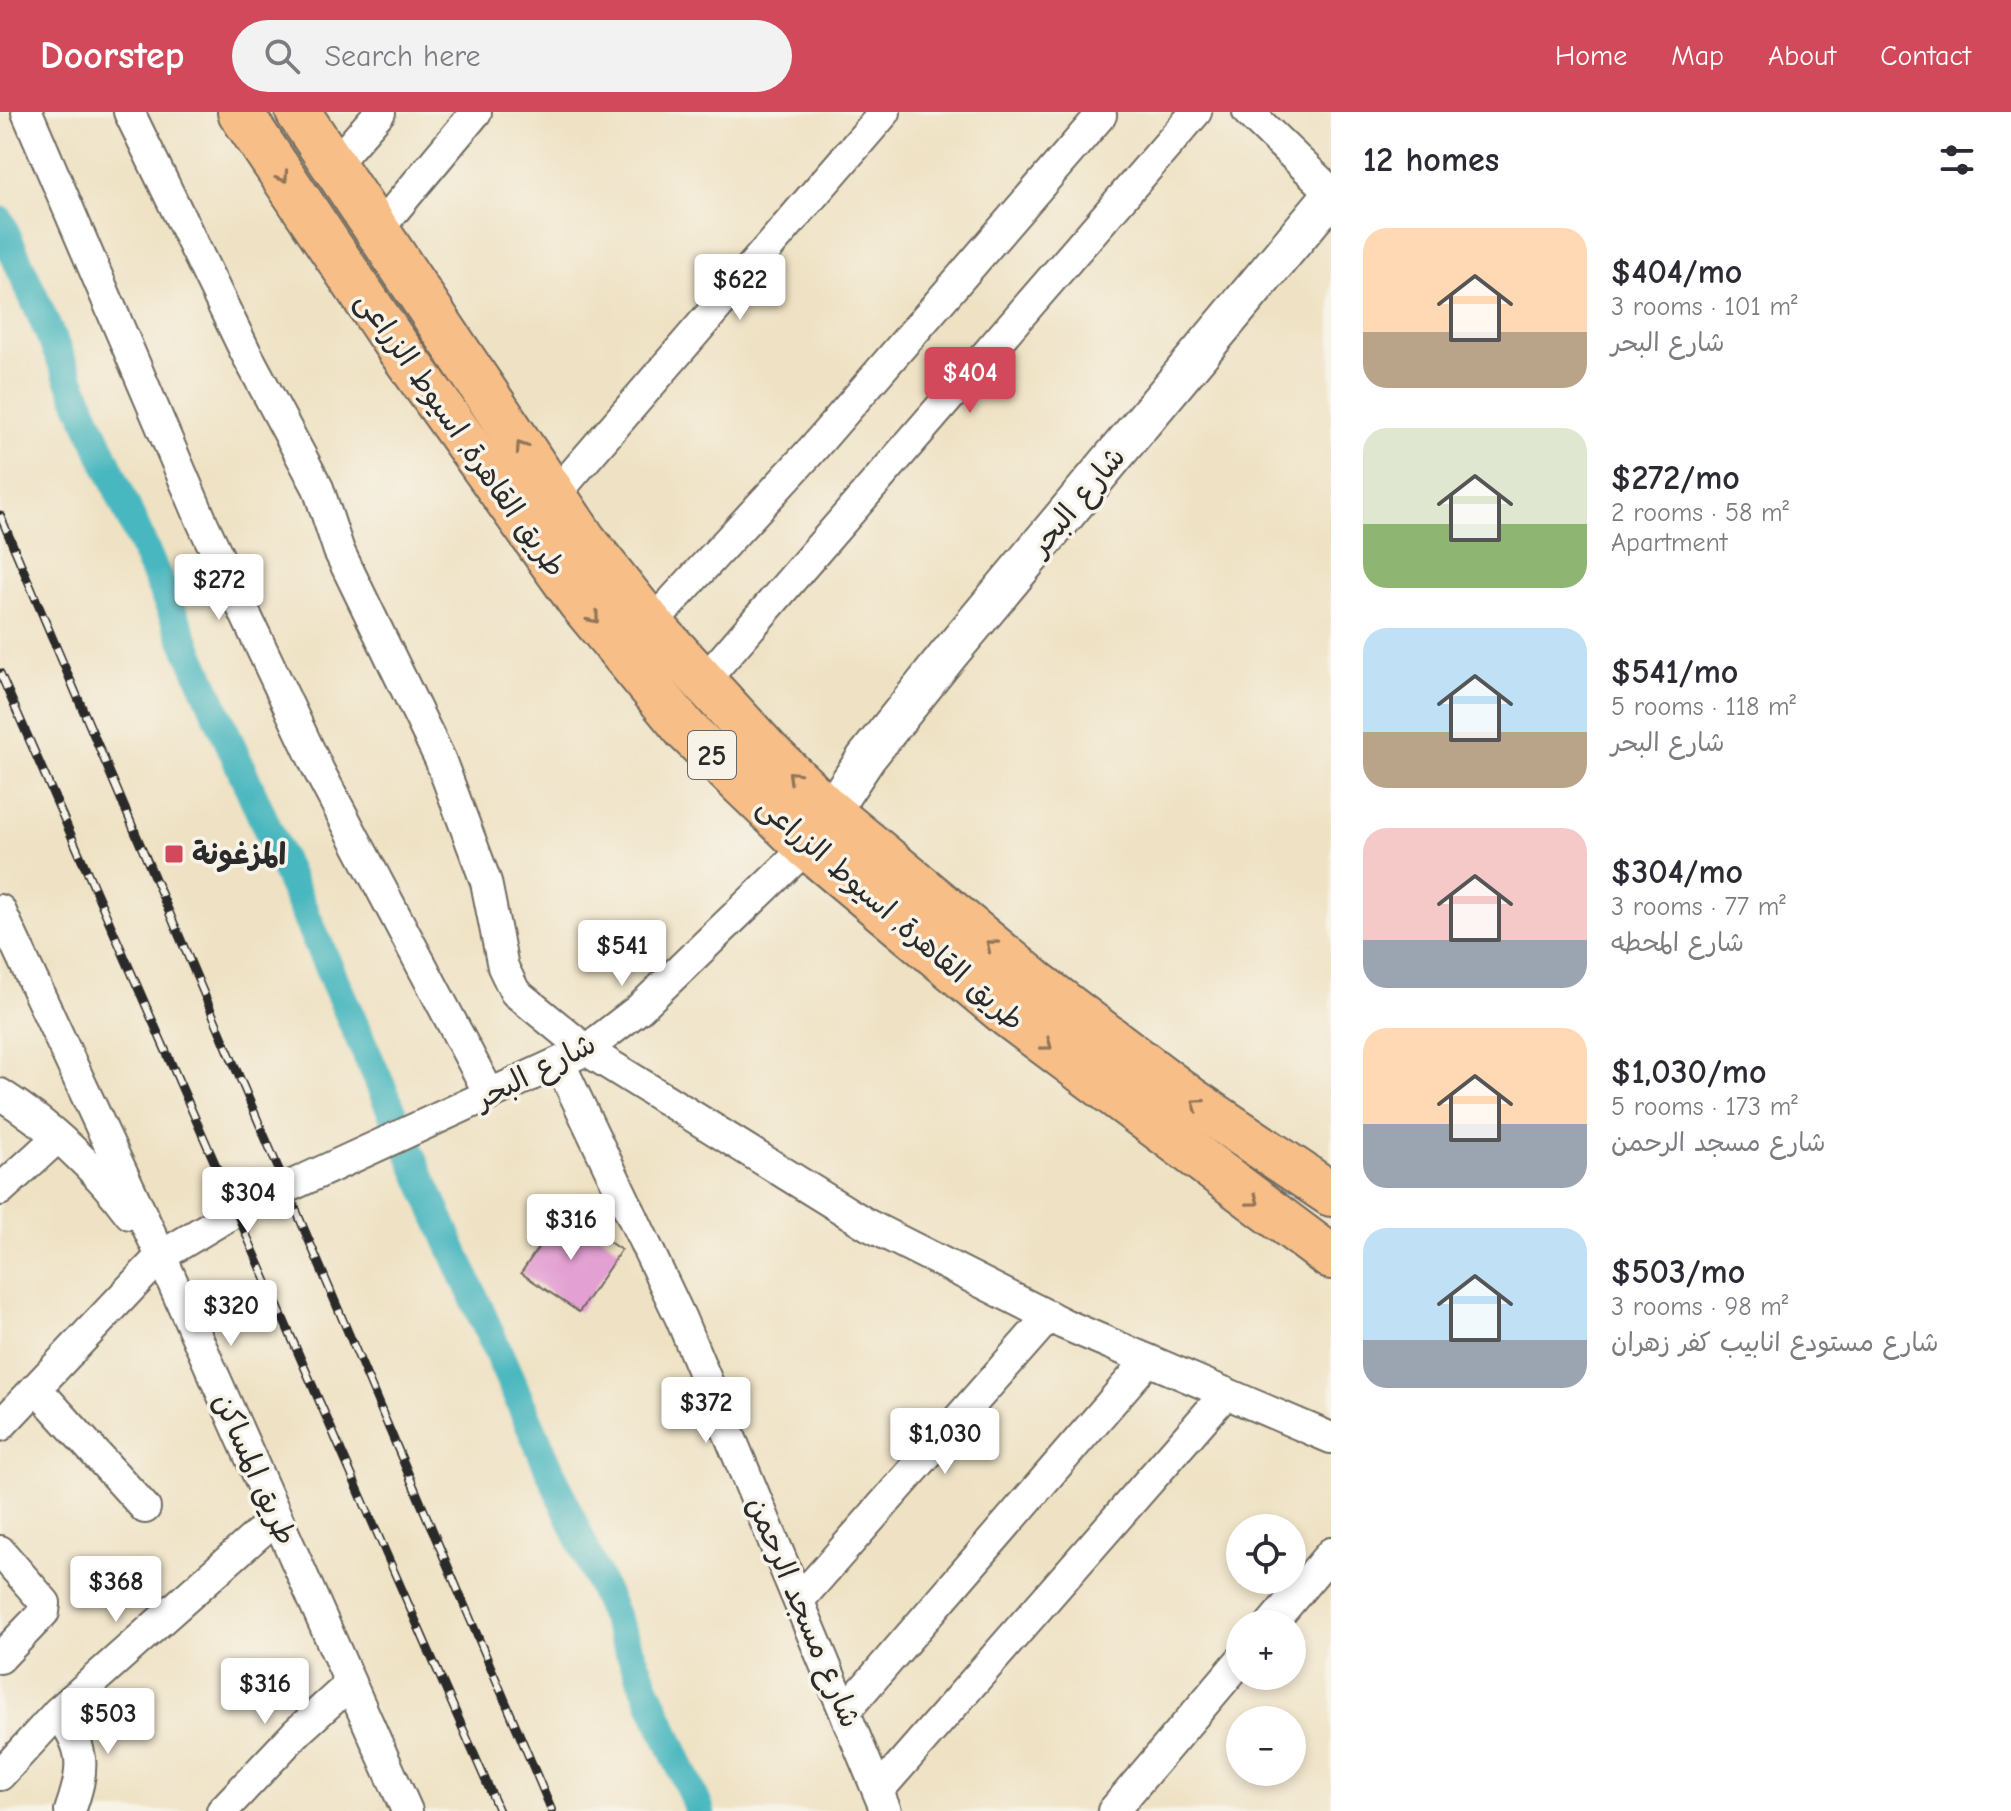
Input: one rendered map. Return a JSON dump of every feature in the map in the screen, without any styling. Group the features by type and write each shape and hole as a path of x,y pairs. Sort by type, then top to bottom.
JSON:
{"highway":[{"name":"طريق القاهرة, اسيوط الزراعى","path":"240,112 392,339 580,602 686,730 819,830 1034,981 1190,1099 1331,1194"},
{"name":"طريق القاهرة, اسيوط الزراعى","path":"298,112 554,496 651,624 767,751 819,830 1009,1016 1331,1257"}],"street":[{"path":"27,112 203,524 299,730 368,870 490,1095"},
{"path":"129,112 246,353 318,488 339,551 440,759 486,882 505,974 523,1000 573,1057 868,1225 1049,1316 1331,1438"},
{"path":"333,166 380,112"},
{"path":"376,232 476,112"},
{"path":"554,496 885,112"},
{"path":"703,682 1196,112"},
{"path":"651,624 810,452 1101,115"},
{"path":"1255,115 1331,194"},
{"name":"شارع البحر","path":"0,1426 161,1256 236,1211 573,1057 639,1009 819,830 903,710 1331,194"},
{"name":"طريق المساكن","path":"0,910 161,1256 407,1811"},
{"name":"شارع مسجد الرحمن","path":"573,1057 882,1801"},
{"path":"0,1094 57,1138 114,1193 161,1256"},
{"path":"0,1190 57,1138"},
{"path":"799,1600 1049,1316"},
{"path":"845,1711 1148,1360"},
{"path":"36,1388 145,1508"},
{"path":"882,1801 1226,1393"},
{"path":"0,1775 58,1712 276,1518"},
{"path":"0,1551 45,1603 44,1612 0,1658"},
{"path":"1283,1610 1331,1553"},
{"path":"1113,1811 1226,1678"},
{"path":"222,1811 297,1732 350,1684"},
{"path":"58,1712 72,1731 80,1753 82,1776 70,1811"}],"building":[{"path":"563,1211 621,1250 579,1312 521,1273"}],"waterway":[{"path":"0,221 700,1811"}],"railway":[{"path":"0,515 552,1811"},
{"path":"0,673 499,1811"}],"place":[{"name":"المزغونة","path":"174,854"}]}
